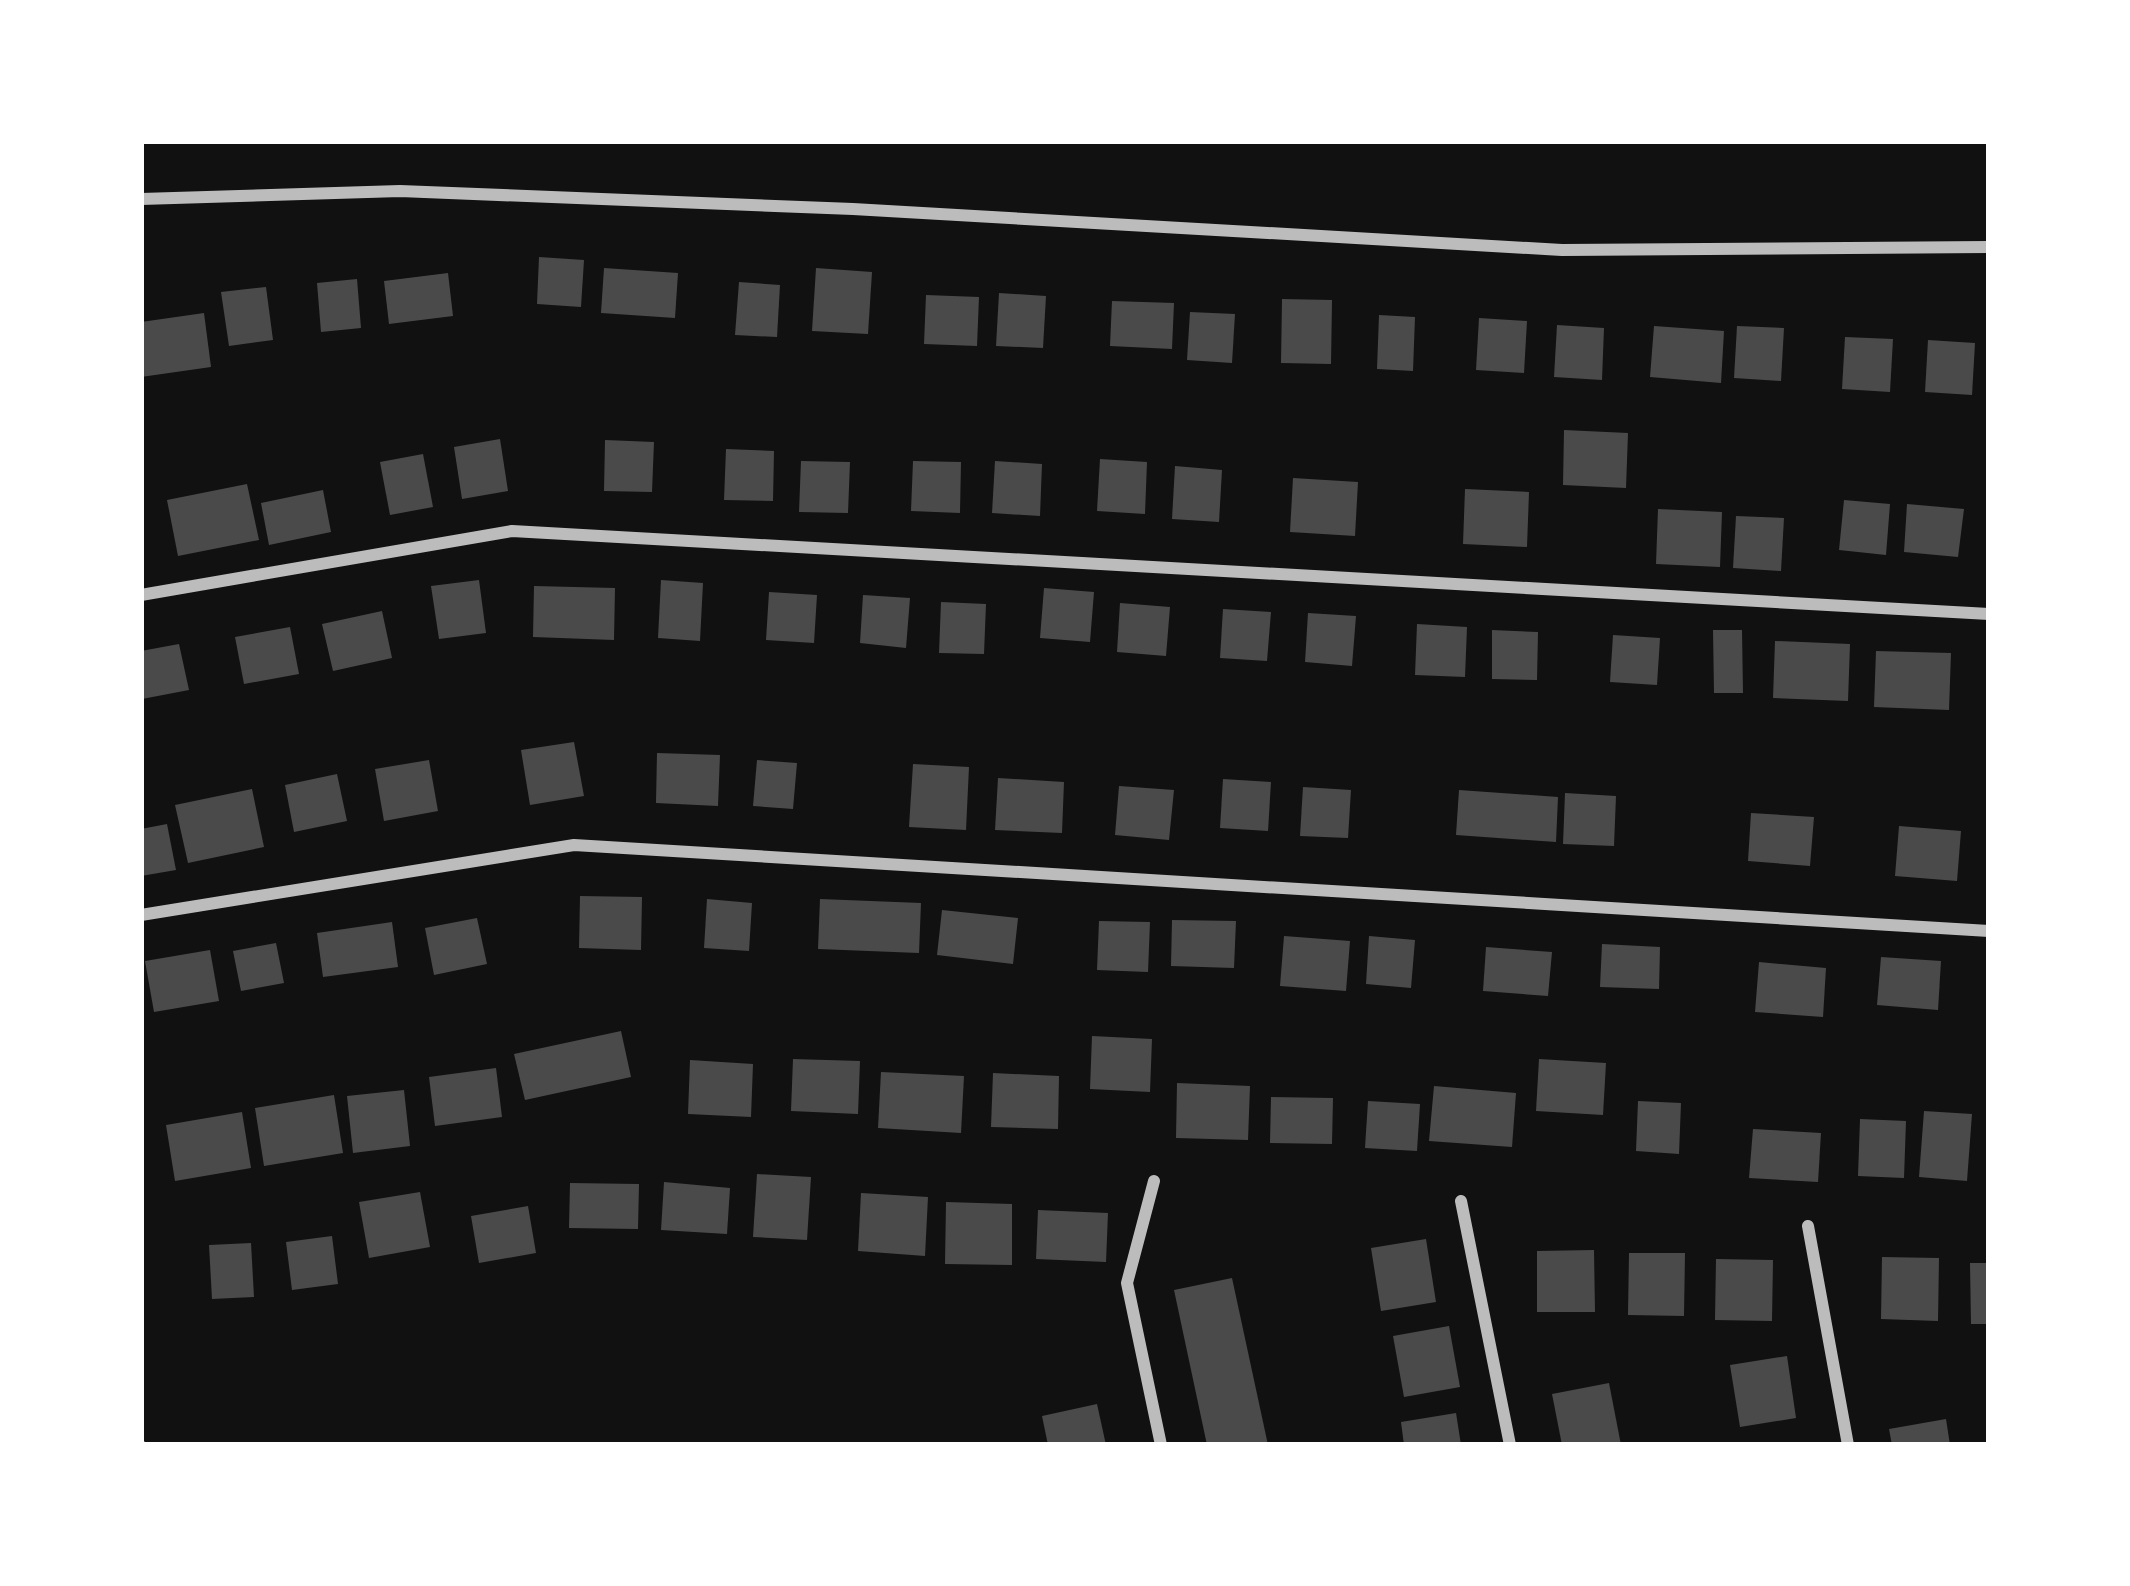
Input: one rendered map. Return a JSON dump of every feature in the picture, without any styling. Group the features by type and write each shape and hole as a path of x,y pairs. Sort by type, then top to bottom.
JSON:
{"street":[{"path":"141,199 400,191 854,209 1562,250 1989,248"},
{"path":"141,595 512,531 1989,614"},
{"path":"141,915 574,845 1989,931"},
{"path":"1154,1181 1127,1283 1161,1445"},
{"path":"1461,1202 1510,1445"},
{"path":"1808,1226 1848,1445"}],"building":[{"path":"539,257 584,260 581,307 537,304"},
{"path":"604,268 678,273 675,318 601,313"},
{"path":"816,268 872,272 868,334 812,331"},
{"path":"448,273 453,316 389,324 384,281"},
{"path":"357,279 361,328 321,332 317,283"},
{"path":"739,282 780,285 777,337 735,335"},
{"path":"266,287 273,340 229,346 221,292"},
{"path":"999,293 1046,296 1043,348 996,346"},
{"path":"926,295 979,297 977,346 924,344"},
{"path":"1282,299 1332,300 1331,364 1281,363"},
{"path":"1112,301 1174,303 1172,349 1110,346"},
{"path":"1190,312 1235,314 1232,363 1187,360"},
{"path":"204,313 211,367 141,377 141,322"},
{"path":"1379,315 1415,317 1413,371 1377,369"},
{"path":"1479,318 1527,321 1524,373 1476,370"},
{"path":"1557,325 1604,328 1602,380 1554,377"},
{"path":"1654,326 1724,331 1721,383 1650,377"},
{"path":"1737,326 1784,328 1781,381 1734,378"},
{"path":"1845,337 1893,339 1890,392 1842,389"},
{"path":"1928,340 1975,343 1972,395 1925,392"},
{"path":"1564,430 1628,433 1626,488 1563,485"},
{"path":"500,439 508,491 462,499 454,447"},
{"path":"605,440 654,442 652,492 604,491"},
{"path":"726,449 774,451 773,501 724,500"},
{"path":"423,454 433,507 390,515 380,462"},
{"path":"1100,459 1147,462 1145,514 1097,511"},
{"path":"801,461 850,462 848,513 799,512"},
{"path":"913,461 961,462 960,513 911,511"},
{"path":"995,461 1042,464 1040,516 992,513"},
{"path":"1175,466 1222,470 1219,522 1172,519"},
{"path":"1293,478 1358,482 1355,536 1290,532"},
{"path":"247,484 259,540 178,556 167,500"},
{"path":"1465,489 1529,492 1527,547 1463,544"},
{"path":"323,490 331,532 269,545 261,503"},
{"path":"1844,500 1890,504 1886,555 1839,550"},
{"path":"1907,504 1964,509 1958,557 1904,552"},
{"path":"1658,509 1722,512 1720,567 1656,564"},
{"path":"1736,516 1784,518 1781,571 1733,568"},
{"path":"479,580 486,633 439,639 431,586"},
{"path":"661,580 703,583 700,641 658,638"},
{"path":"534,586 615,588 614,640 533,637"},
{"path":"1044,588 1094,592 1090,642 1040,638"},
{"path":"769,592 817,595 814,643 766,640"},
{"path":"863,595 910,598 906,648 860,643"},
{"path":"941,602 986,604 984,654 939,653"},
{"path":"1120,603 1170,607 1166,656 1117,652"},
{"path":"1223,609 1271,612 1267,661 1220,658"},
{"path":"382,611 392,658 333,671 322,624"},
{"path":"1308,613 1356,616 1352,666 1305,662"},
{"path":"1417,624 1467,627 1465,677 1415,675"},
{"path":"290,627 299,674 244,684 235,637"},
{"path":"1492,630 1538,632 1537,680 1492,679"},
{"path":"1713,630 1742,630 1743,693 1714,693"},
{"path":"1613,635 1660,638 1657,685 1610,682"},
{"path":"1775,641 1850,644 1848,701 1773,698"},
{"path":"179,644 189,690 142,699 141,651"},
{"path":"1876,651 1951,653 1949,710 1874,707"},
{"path":"574,742 584,796 530,805 521,750"},
{"path":"657,753 720,755 718,806 656,803"},
{"path":"429,760 438,811 384,821 375,769"},
{"path":"757,760 797,763 793,809 753,806"},
{"path":"913,764 969,767 966,830 909,827"},
{"path":"337,774 347,821 294,832 285,785"},
{"path":"998,778 1064,782 1062,833 995,830"},
{"path":"1223,779 1271,782 1268,831 1220,828"},
{"path":"1119,786 1174,790 1169,840 1115,835"},
{"path":"1303,787 1351,790 1348,838 1300,836"},
{"path":"252,789 264,847 188,863 175,805"},
{"path":"1459,790 1558,797 1556,842 1456,835"},
{"path":"1565,793 1616,796 1614,846 1563,844"},
{"path":"1751,813 1814,817 1810,866 1748,861"},
{"path":"167,824 176,870 141,876 141,829"},
{"path":"1899,826 1961,831 1957,881 1895,876"},
{"path":"580,896 642,897 641,950 579,948"},
{"path":"707,899 752,903 749,951 704,948"},
{"path":"820,899 921,903 919,953 818,949"},
{"path":"942,910 1018,918 1013,964 937,955"},
{"path":"477,918 487,964 434,975 425,928"},
{"path":"1172,920 1236,921 1234,968 1171,966"},
{"path":"1099,921 1150,922 1148,972 1097,970"},
{"path":"392,922 398,967 323,977 317,933"},
{"path":"1284,936 1350,941 1346,991 1280,986"},
{"path":"1369,936 1415,940 1411,988 1366,984"},
{"path":"276,943 284,983 241,991 233,951"},
{"path":"1602,944 1660,947 1659,989 1600,987"},
{"path":"1486,947 1552,952 1548,996 1483,991"},
{"path":"210,950 219,1001 154,1012 145,961"},
{"path":"1881,957 1941,961 1938,1010 1877,1005"},
{"path":"1759,962 1826,968 1823,1017 1755,1012"},
{"path":"621,1031 631,1077 525,1100 514,1054"},
{"path":"1092,1036 1152,1039 1150,1092 1090,1089"},
{"path":"793,1059 860,1061 858,1114 791,1111"},
{"path":"1539,1059 1606,1063 1603,1115 1536,1111"},
{"path":"690,1060 753,1064 751,1117 688,1114"},
{"path":"496,1068 502,1117 435,1126 429,1077"},
{"path":"881,1072 964,1076 961,1133 878,1128"},
{"path":"993,1073 1059,1076 1058,1129 991,1127"},
{"path":"1177,1083 1250,1086 1248,1140 1176,1138"},
{"path":"1434,1086 1516,1093 1512,1147 1429,1141"},
{"path":"404,1090 410,1146 353,1153 347,1096"},
{"path":"334,1095 343,1153 264,1166 255,1108"},
{"path":"1271,1097 1333,1098 1332,1144 1270,1143"},
{"path":"1368,1101 1420,1104 1417,1151 1365,1148"},
{"path":"1638,1101 1681,1103 1679,1154 1636,1151"},
{"path":"1924,1111 1972,1114 1967,1181 1919,1177"},
{"path":"242,1112 251,1168 175,1181 166,1125"},
{"path":"1860,1119 1906,1121 1904,1178 1858,1176"},
{"path":"1753,1129 1821,1133 1818,1182 1749,1178"},
{"path":"757,1174 811,1177 807,1240 753,1237"},
{"path":"664,1182 730,1188 727,1234 661,1230"},
{"path":"570,1183 639,1184 638,1229 569,1228"},
{"path":"420,1192 430,1247 369,1258 359,1202"},
{"path":"861,1193 928,1197 925,1256 858,1251"},
{"path":"946,1202 1012,1204 1012,1265 945,1264"},
{"path":"528,1206 536,1253 479,1263 471,1216"},
{"path":"1038,1210 1108,1213 1106,1262 1036,1259"},
{"path":"332,1236 338,1284 292,1290 286,1242"},
{"path":"1426,1239 1436,1302 1381,1311 1371,1248"},
{"path":"251,1243 254,1297 212,1299 209,1245"},
{"path":"1594,1250 1595,1312 1537,1312 1537,1251"},
{"path":"1629,1253 1685,1253 1684,1316 1628,1315"},
{"path":"1882,1257 1939,1258 1938,1321 1881,1319"},
{"path":"1716,1259 1773,1260 1772,1321 1715,1320"},
{"path":"1970,1263 1989,1263 1989,1324 1971,1324"},
{"path":"1232,1278 1268,1445 1207,1445 1174,1290"},
{"path":"1449,1326 1460,1387 1404,1397 1393,1336"},
{"path":"1787,1356 1796,1418 1740,1427 1730,1365"},
{"path":"1609,1383 1621,1445 1562,1445 1552,1394"},
{"path":"1097,1404 1106,1445 1048,1445 1042,1416"},
{"path":"1456,1413 1461,1445 1404,1445 1401,1422"},
{"path":"1946,1419 1950,1445 1892,1445 1889,1429"}]}
